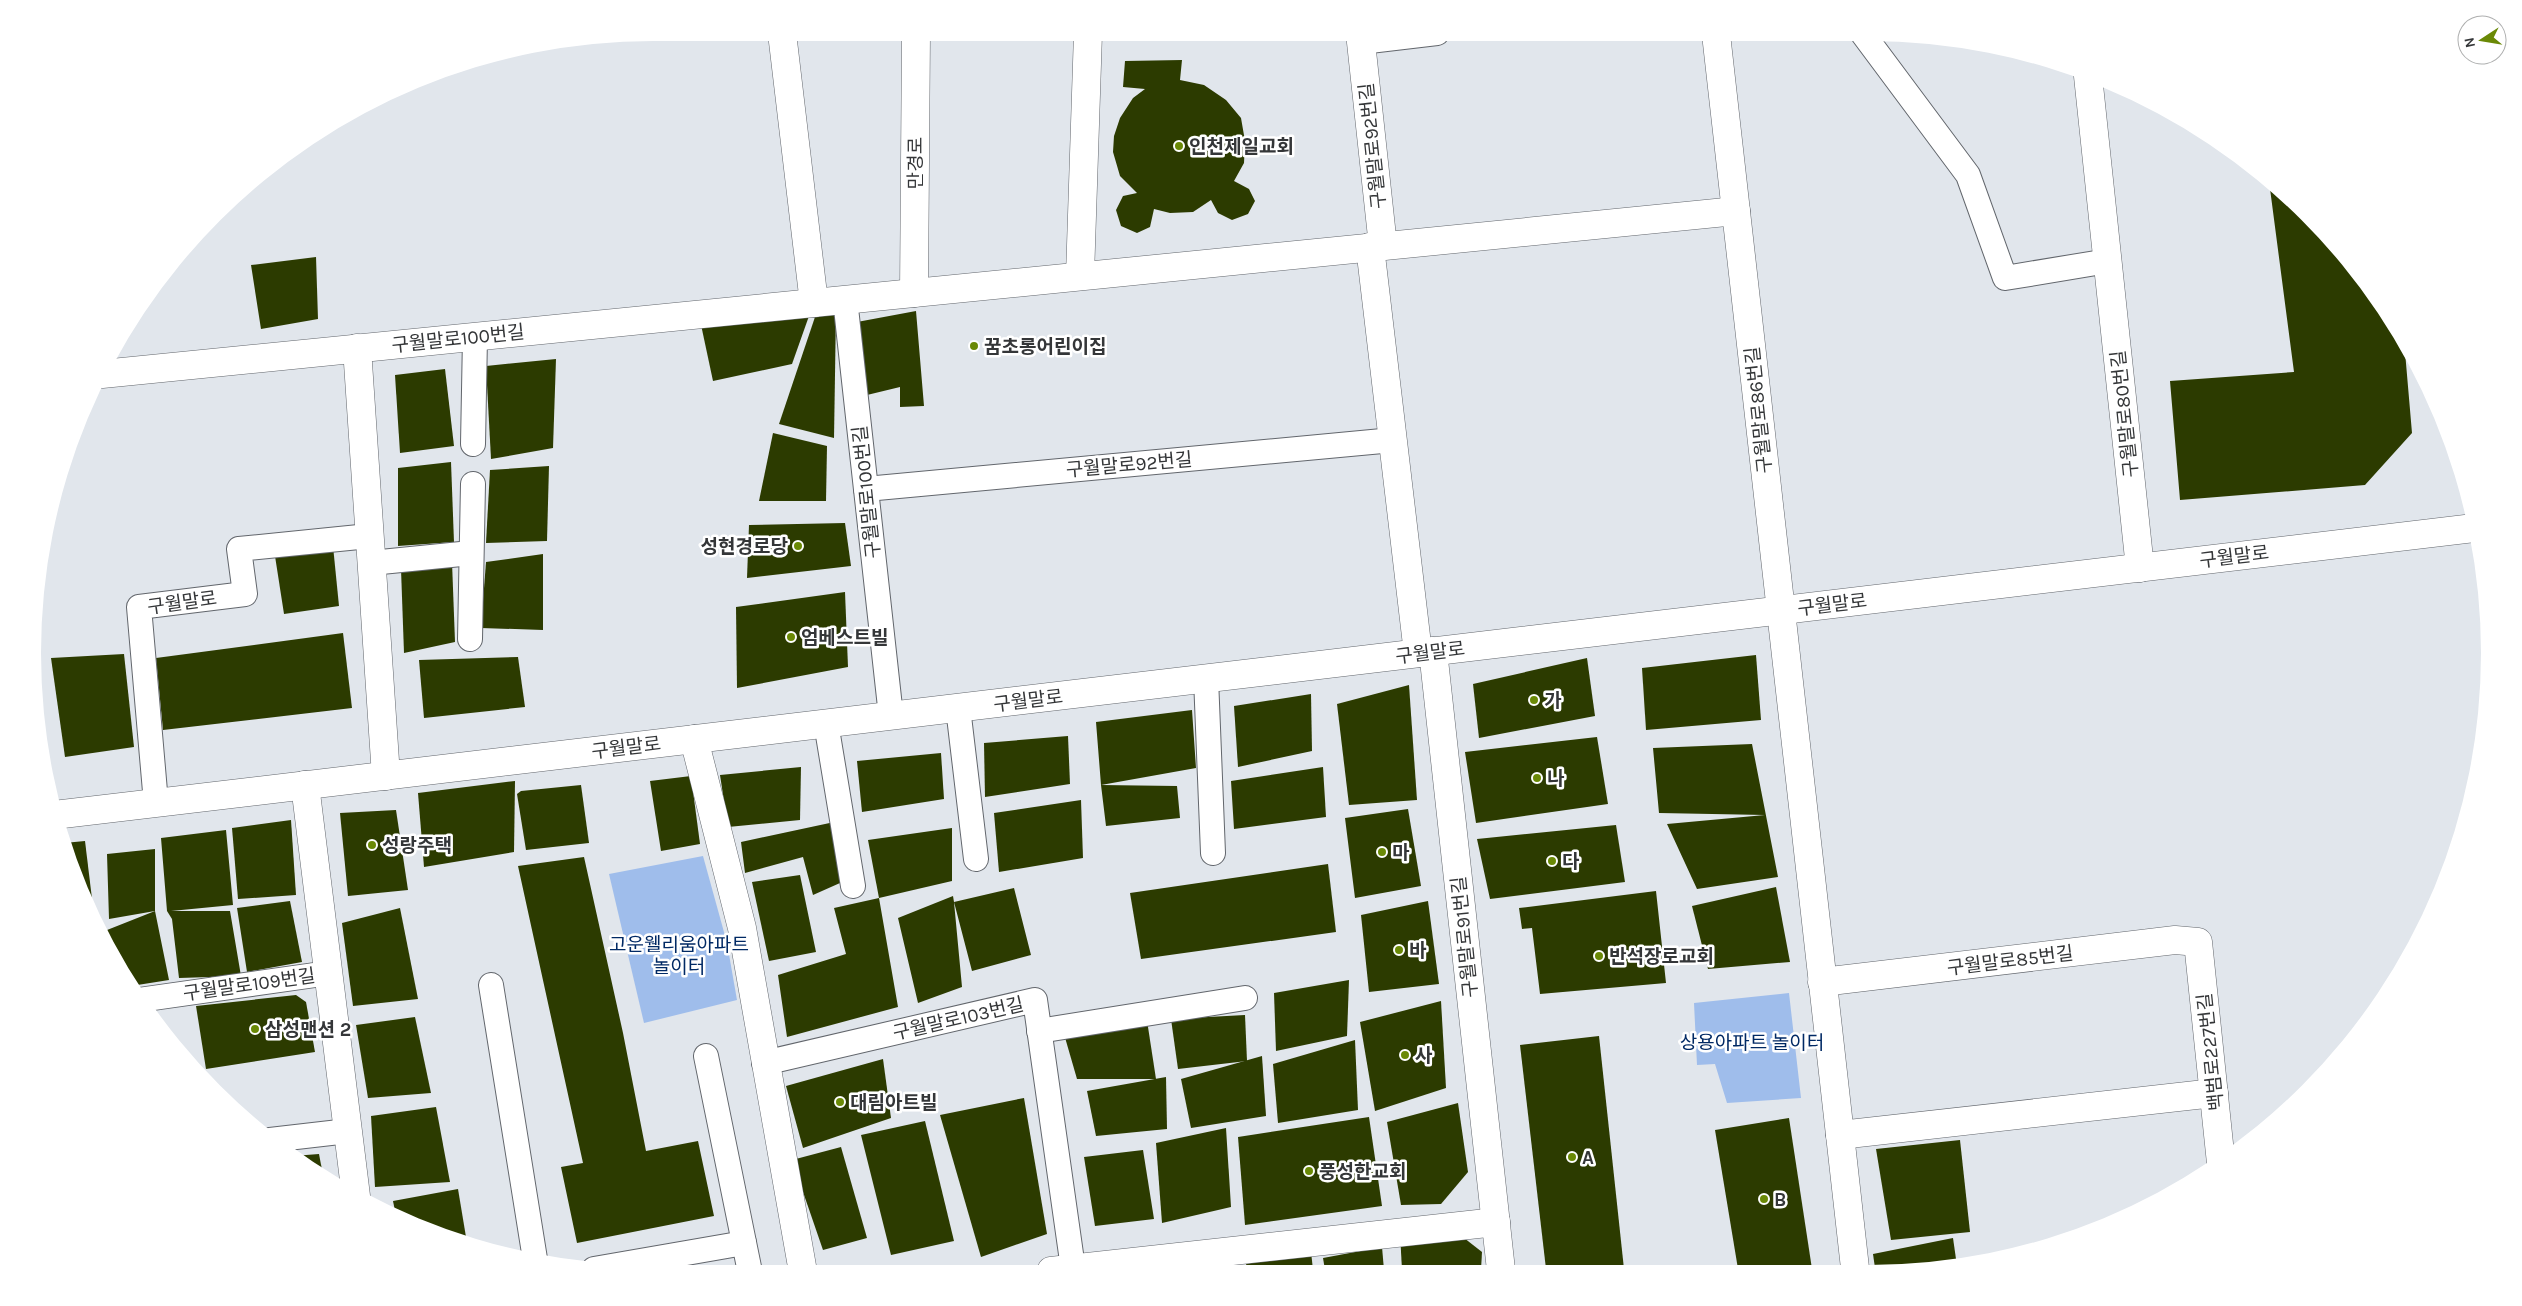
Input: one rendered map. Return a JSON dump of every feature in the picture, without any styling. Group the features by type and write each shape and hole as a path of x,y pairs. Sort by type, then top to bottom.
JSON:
{"street":[{"path":"783,41 814,303"},
{"name":"만경로","path":"914,293 916,41"},
{"path":"1080,276 1088,41"},
{"name":"구월말로92번길","path":"1360,41 1392,440 1425,652"},
{"name":"구월말로86번길","path":"1717,41 1781,610"},
{"name":"구월말로80번길","path":"2089,83 2140,568"},
{"path":"845,300 1736,211"},
{"name":"구월말로100번길","path":"109,373 845,300"},
{"path":"357,348 386,776"},
{"name":"구월말로","path":"63,814 2468,529"},
{"path":"1781,610 1855,1265"},
{"name":"구월말로91번길","path":"1425,652 1500,1265"},
{"path":"694,739 742,928 764,1063 802,1265"},
{"name":"구월말로109번길","path":"305,785 355,1187"},
{"name":"구월말로85번길","path":"1822,982 2175,940 2198,942"},
{"name":"백범로227번길","path":"2198,942 2220,1154"},
{"path":"1840,1135 2214,1093"},
{"path":"1107,1265 1496,1222"}],"lane":[{"path":"1869,41 1968,175 2005,278 2108,261"},
{"name":"구월말로100번길","path":"845,300 891,716"},
{"path":"473,444 475,336"},
{"name":"구월말로92번길","path":"866,489 1392,440"},
{"path":"470,639 473,484"},
{"name":"구월말로","path":"156,803 139,607 245,594 238,549 369,536"},
{"path":"371,564 471,553"},
{"path":"1206,678 1213,854"},
{"path":"958,708 976,859"},
{"path":"826,723 853,886"},
{"name":"구월말로109번길","path":"148,999 328,973"},
{"path":"491,985 534,1253"},
{"name":"구월말로103번길","path":"764,1063 1035,1000 1039,1031 1245,998"},
{"path":"1039,1031 1062,1265"},
{"path":"706,1056 749,1265"},
{"path":"282,1139 348,1131"},
{"path":"625,1264 744,1243"}],"green space":[{"name":"고운웰리움아파트 놀이터","path":"703,856 727,943 737,1000 644,1023 609,874"},
{"name":"상용아파트 놀이터","path":"1789,993 1801,1098 1727,1103 1715,1064 1697,1065 1694,1003"}],"building":[{"name":"인천제일교회","path":"1182,60 1180,80 1204,85 1226,100 1241,118 1245,141 1244,163 1234,181 1249,189 1255,201 1248,214 1232,220 1218,213 1211,200 1193,212 1170,213 1154,209 1150,227 1137,233 1121,226 1116,210 1123,196 1137,193 1120,176 1113,152 1114,136 1120,118 1133,98 1145,89 1123,87 1125,61"},
{"path":"2270,192 2302,220 2329,250 2378,313 2399,347 2406,359 2412,433 2365,485 2180,500 2170,381 2294,372"},
{"path":"316,257 318,319 261,329 251,265"},
{"path":"836,311 834,438 779,424 816,314"},
{"path":"916,311 924,406 900,407 900,387 867,395 857,322"},
{"path":"809,316 792,364 713,381 700,320"},
{"path":"556,359 553,448 491,459 486,366"},
{"path":"445,369 454,446 400,453 395,375"},
{"path":"773,433 827,446 826,501 759,501"},
{"path":"451,462 454,542 398,546 398,468"},
{"path":"549,466 547,541 486,543 490,470"},
{"name":"성현경로당","path":"845,523 851,566 747,578 749,525"},
{"path":"333,546 339,606 284,614 275,556"},
{"path":"543,554 543,630 481,628 486,562"},
{"path":"452,562 455,642 404,653 401,569"},
{"name":"엄베스트빌","path":"845,592 848,667 737,688 736,607"},
{"path":"343,633 352,708 163,730 156,658"},
{"path":"124,654 134,747 65,757 51,658"},
{"path":"1756,655 1761,720 1646,730 1642,668"},
{"path":"518,657 525,707 424,718 419,660"},
{"name":"가","path":"1587,658 1595,716 1479,738 1473,684"},
{"path":"1409,685 1417,800 1349,805 1337,704"},
{"path":"1311,694 1312,751 1238,767 1234,706"},
{"path":"1192,710 1196,768 1101,785 1096,722"},
{"path":"1068,736 1070,784 985,797 984,743"},
{"name":"나","path":"1597,737 1608,804 1476,823 1465,752"},
{"path":"1752,744 1778,877 1697,889 1667,824 1765,815 1659,813 1653,748"},
{"path":"941,753 944,799 862,812 857,761"},
{"path":"801,767 800,820 728,827 720,775"},
{"path":"1323,767 1326,817 1234,829 1231,781"},
{"path":"691,776 700,844 661,851 650,781"},
{"path":"515,781 514,852 424,867 418,793"},
{"path":"581,785 589,843 526,850 517,794 521,791"},
{"path":"1101,785 1177,786 1180,818 1106,826"},
{"path":"1081,800 1083,858 999,872 994,813"},
{"name":"마","path":"1408,809 1421,886 1355,898 1345,818"},
{"name":"성랑주택","path":"396,810 408,890 348,896 340,813"},
{"path":"291,820 296,895 238,899 232,828"},
{"path":"839,821 849,879 813,895 803,857 745,873 741,842"},
{"name":"다","path":"1616,825 1625,882 1490,899 1477,839"},
{"path":"952,828 952,881 879,898 868,840"},
{"path":"226,830 233,905 171,911 230,911 241,976 179,978 172,919 167,911 161,838"},
{"path":"85,841 92,895 74,850 72,842"},
{"path":"155,849 155,911 109,919 107,854"},
{"path":"584,857 623,1033 646,1151 698,1141 714,1216 577,1243 561,1167 583,1163 518,866"},
{"path":"1328,864 1336,932 1141,959 1130,893"},
{"path":"800,875 816,952 769,961 752,882"},
{"path":"1776,887 1790,962 1708,969 1692,906"},
{"path":"1014,888 1031,955 972,971 954,902"},
{"name":"반석장로교회","path":"1656,891 1666,983 1540,994 1532,928 1522,929 1519,908"},
{"path":"953,896 962,987 918,1003 898,918"},
{"path":"879,898 898,1007 787,1037 778,975 846,954 834,908"},
{"path":"290,901 302,962 247,972 237,908"},
{"name":"바","path":"1428,901 1439,984 1369,992 1361,915"},
{"path":"400,908 418,999 353,1006 342,923"},
{"path":"155,911 169,980 139,985 107,930"},
{"path":"1349,980 1347,1036 1276,1051 1274,993"},
{"name":"삼성맨션 2","path":"296,995 306,1002 315,1052 206,1069 196,1006"},
{"name":"사","path":"1441,1001 1446,1088 1375,1111 1360,1022"},
{"path":"1146,1014 1156,1079 1077,1079 1064,1034"},
{"path":"1245,1015 1247,1061 1178,1069 1171,1019"},
{"path":"415,1017 431,1093 368,1098 356,1025"},
{"name":"A","path":"1599,1036 1624,1265 1546,1265 1520,1045"},
{"path":"1355,1040 1358,1110 1278,1123 1273,1064"},
{"path":"1262,1056 1266,1116 1191,1128 1181,1079"},
{"name":"대림아트빌","path":"883,1059 891,1118 803,1148 786,1086"},
{"path":"1166,1077 1167,1129 1096,1136 1087,1091"},
{"path":"1024,1098 1047,1234 981,1257 940,1115"},
{"path":"1458,1103 1468,1172 1441,1204 1401,1205 1387,1122"},
{"path":"436,1107 450,1182 375,1187 371,1116"},
{"name":"풍성한교회","path":"1369,1117 1382,1206 1245,1225 1238,1137"},
{"name":"B","path":"1789,1118 1811,1265 1737,1265 1715,1130"},
{"path":"925,1121 954,1241 891,1255 861,1135"},
{"path":"1226,1128 1231,1207 1162,1223 1156,1143"},
{"path":"1960,1140 1970,1232 1891,1240 1876,1149"},
{"path":"841,1147 867,1238 823,1250 792,1160"},
{"path":"1143,1150 1154,1219 1095,1226 1084,1157"},
{"path":"319,1154 322,1167 313,1162 304,1155"},
{"path":"458,1189 466,1235 394,1207 393,1201"},
{"path":"1450,1227 1482,1252 1481,1265 1402,1265 1400,1233"},
{"path":"1953,1238 1956,1259 1875,1265 1873,1254"},
{"path":"1310,1242 1312,1265 1246,1264"},
{"path":"1382,1247 1384,1265 1324,1265 1323,1258"},
{"path":"1228,1257 1230,1265 1194,1265"}],"place":[{"name":"인천제일교회","path":"1179,146"},
{"name":"꿈초롱어린이집","path":"974,346"},
{"name":"성현경로당","path":"798,546"},
{"name":"엄베스트빌","path":"791,637"},
{"name":"가","path":"1534,700"},
{"name":"나","path":"1537,778"},
{"name":"성랑주택","path":"372,845"},
{"name":"마","path":"1382,852"},
{"name":"다","path":"1552,861"},
{"name":"바","path":"1399,950"},
{"name":"반석장로교회","path":"1599,956"},
{"name":"삼성맨션 2","path":"255,1029"},
{"name":"사","path":"1405,1055"},
{"name":"대림아트빌","path":"840,1102"},
{"name":"A","path":"1572,1157"},
{"name":"풍성한교회","path":"1309,1171"},
{"name":"B","path":"1764,1199"}]}
